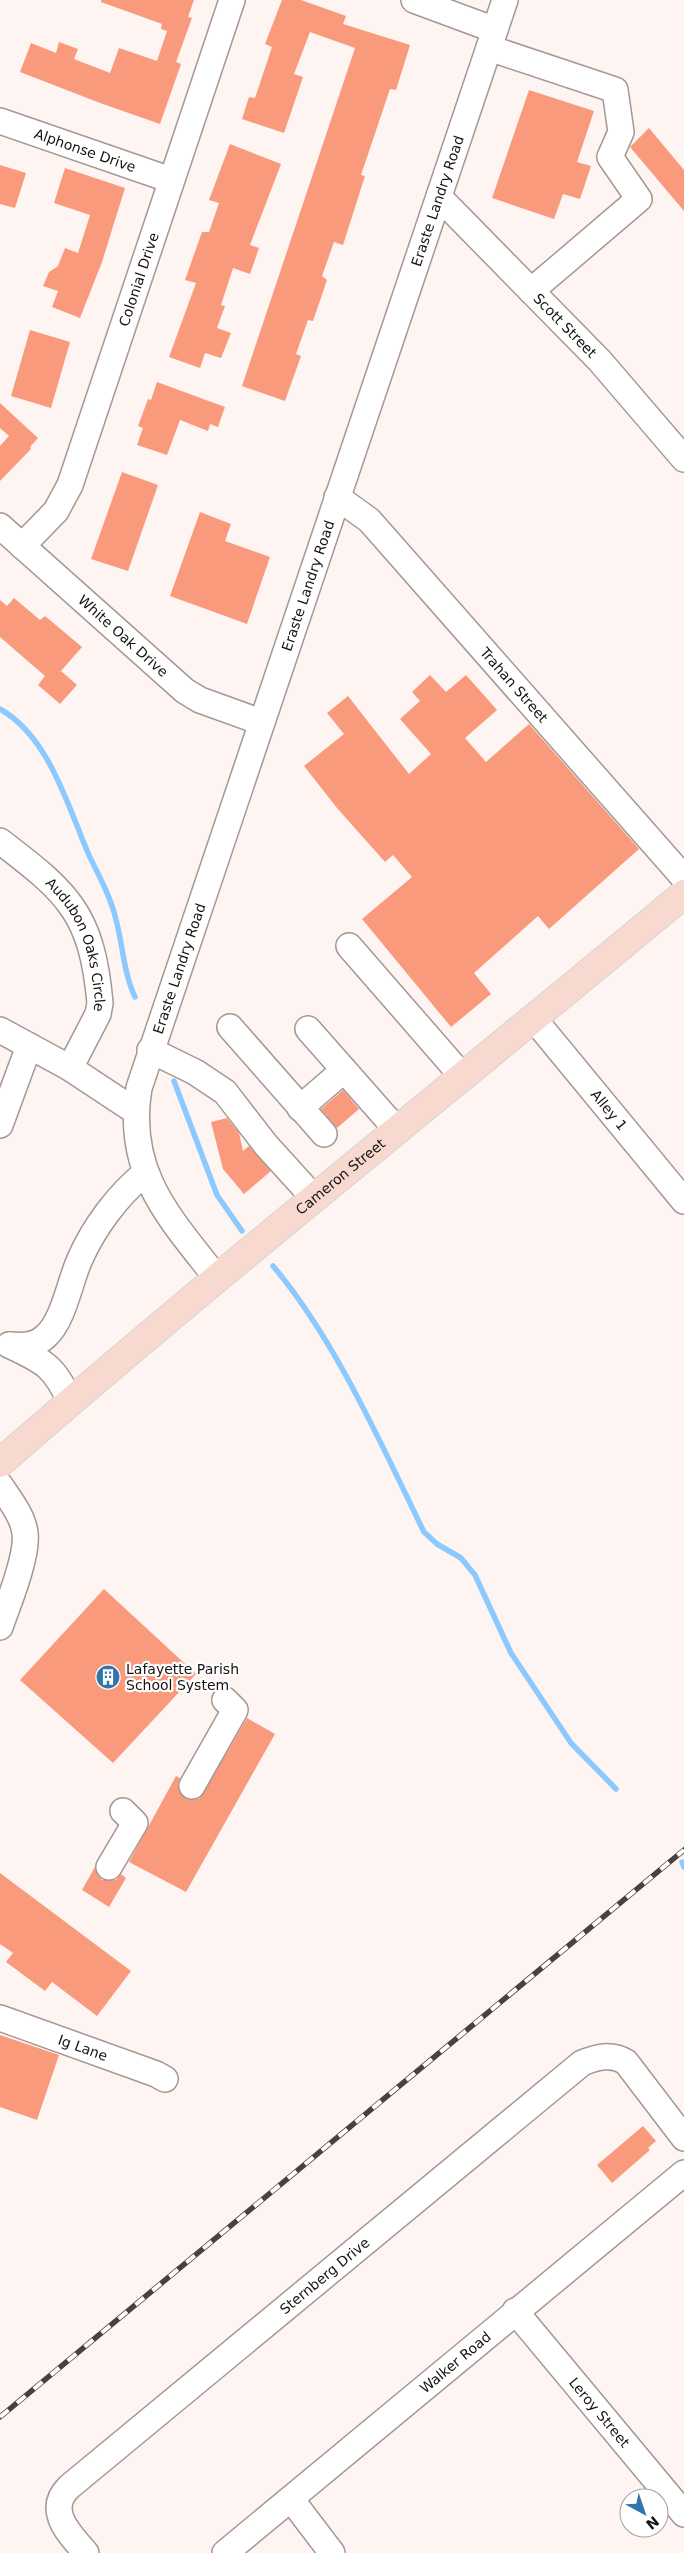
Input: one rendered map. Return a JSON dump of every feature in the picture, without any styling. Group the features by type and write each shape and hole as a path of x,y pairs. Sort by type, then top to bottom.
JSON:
{"main road":[{"name":"Cameron Street","path":"0,1463 216,1277 534,1019 684,894"}],"street":[{"name":"Colonial Drive","path":"22,546 56,511 70,485 232,0"},
{"name":"Eraste Landry Road","path":"216,1277 180,1231 145,1173 136,1142 136,1111 139,1088 150,1050 505,0"},
{"path":"428,2 492,39 615,90 621,132 610,157 639,199 531,291"},
{"name":"Alphonse Drive","path":"0,120 171,180"},
{"name":"Scott Street","path":"439,197 600,360 684,459"},
{"name":"Trahan Street","path":"337,497 373,524 684,878"},
{"name":"White Oak Drive","path":"0,526 184,691 200,700 261,722"},
{"name":"Audubon Oaks Circle","path":"0,841 54,884 72,905 86,929 98,990 99,1008 98,1014 70,1068"},
{"path":"349,946 463,1077"},
{"name":"Alley 1","path":"534,1019 684,1201"},
{"path":"230,1027 324,1134"},
{"path":"308,1029 397,1130"},
{"path":"0,1030 70,1068 136,1111"},
{"path":"0,1125 30,1046"},
{"path":"150,1050 195,1072 225,1092 266,1145 314,1198"},
{"path":"300,1108 344,1070"},
{"path":"5,1344 28,1346 37,1343 50,1332 80,1259 92,1236 124,1192 145,1173"},
{"path":"5,1344 53,1370 63,1384 70,1402"},
{"path":"0,1485 21,1519 25,1533 24,1548 0,1627"},
{"path":"192,1786 236,1710 225,1700"},
{"path":"109,1867 135,1823 123,1811"},
{"name":"Ig Lane","path":"0,2018 156,2074 165,2079"},
{"name":"Sternberg Drive","path":"86,2553 62,2524 58,2510 59,2502 69,2487 582,2063 606,2056 620,2058 632,2068 684,2138"},
{"name":"Walker Road","path":"225,2553 516,2311 680,2185"},
{"name":"Leroy Street","path":"516,2311 684,2514"},
{"path":"291,2499 332,2553"}],"building":[{"path":"101,0 194,0 188,17 192,18 176,62 181,64 160,124 20,72 31,43 56,53 59,42 78,49 74,59 110,73 119,48 157,61 167,31 161,29 162,24 101,2"},
{"path":"282,0 301,0 346,16 343,24 410,45 396,90 390,89 361,175 365,176 343,245 334,242 322,276 327,280 313,321 308,320 296,354 301,356 285,401 242,386 355,48 310,32 294,74 303,77 284,133 242,119 249,97 255,98 272,47 265,44"},
{"path":"529,90 594,111 577,162 591,166 580,199 563,194 554,219 492,198"},
{"path":"649,128 684,170 684,211 630,147"},
{"path":"230,144 281,164 250,245 259,248 250,274 233,268 221,305 225,306 217,328 231,333 221,358 205,353 200,368 169,357 196,283 185,280 202,232 209,232 219,203 209,200"},
{"path":"0,165 26,173 15,208 0,204"},
{"path":"65,168 125,188 102,262 80,318 52,307 58,291 43,286 49,272 58,266 65,248 78,253 90,215 54,203"},
{"path":"30,330 70,342 51,408 11,396"},
{"path":"157,382 225,407 218,427 210,424 208,431 180,420 167,455 137,445 143,428 138,426 148,399 151,400"},
{"path":"0,403 38,438 30,447 31,449 0,481 0,446 9,436 0,428"},
{"path":"122,472 158,485 128,571 91,559"},
{"path":"200,512 231,524 225,541 270,557 247,624 170,596"},
{"path":"14,598 40,620 45,616 82,647 61,671 77,685 60,704 38,685 45,676 0,637 0,600 7,606"},
{"path":"430,675 446,692 466,675 497,710 465,738 486,762 529,724 639,849 549,929 538,916 474,973 491,994 451,1027 362,919 412,877 393,855 385,862 337,808 304,766 344,734 327,713 348,696 409,774 431,754 400,719 420,701 412,692"},
{"path":"343,1090 359,1109 337,1128 321,1109"},
{"path":"227,1118 239,1133 243,1151 249,1146 271,1171 244,1194 223,1169 211,1122"},
{"name":"Lafayette Parish School System","path":"104,1589 196,1674 113,1763 20,1680"},
{"path":"247,1718 275,1734 186,1892 129,1862 176,1776 180,1778 178,1787 185,1798 193,1800 200,1798"},
{"path":"95,1867 97,1874 102,1880 116,1880 121,1874 126,1878 109,1907 82,1890"},
{"path":"0,1873 131,1971 97,2016 52,1982 45,1991 6,1962 13,1953 0,1944"},
{"path":"0,2035 59,2055 37,2120 0,2107"},
{"path":"643,2126 656,2141 648,2148 650,2150 612,2183 597,2165"}],"waterway":[{"path":"0,709 17,721 31,736 55,773 113,908 128,978 135,997"},
{"path":"174,1081 217,1195 242,1231"},
{"path":"273,1266 296,1295 337,1360 374,1429 424,1532 437,1544 461,1558 475,1575 511,1653 571,1743 616,1789"},
{"path":"682,1862 684,1867"}],"railway":[{"path":"0,2417 684,1850"}],"place":[{"name":"Lafayette Parish School System","path":"108,1677"}]}
